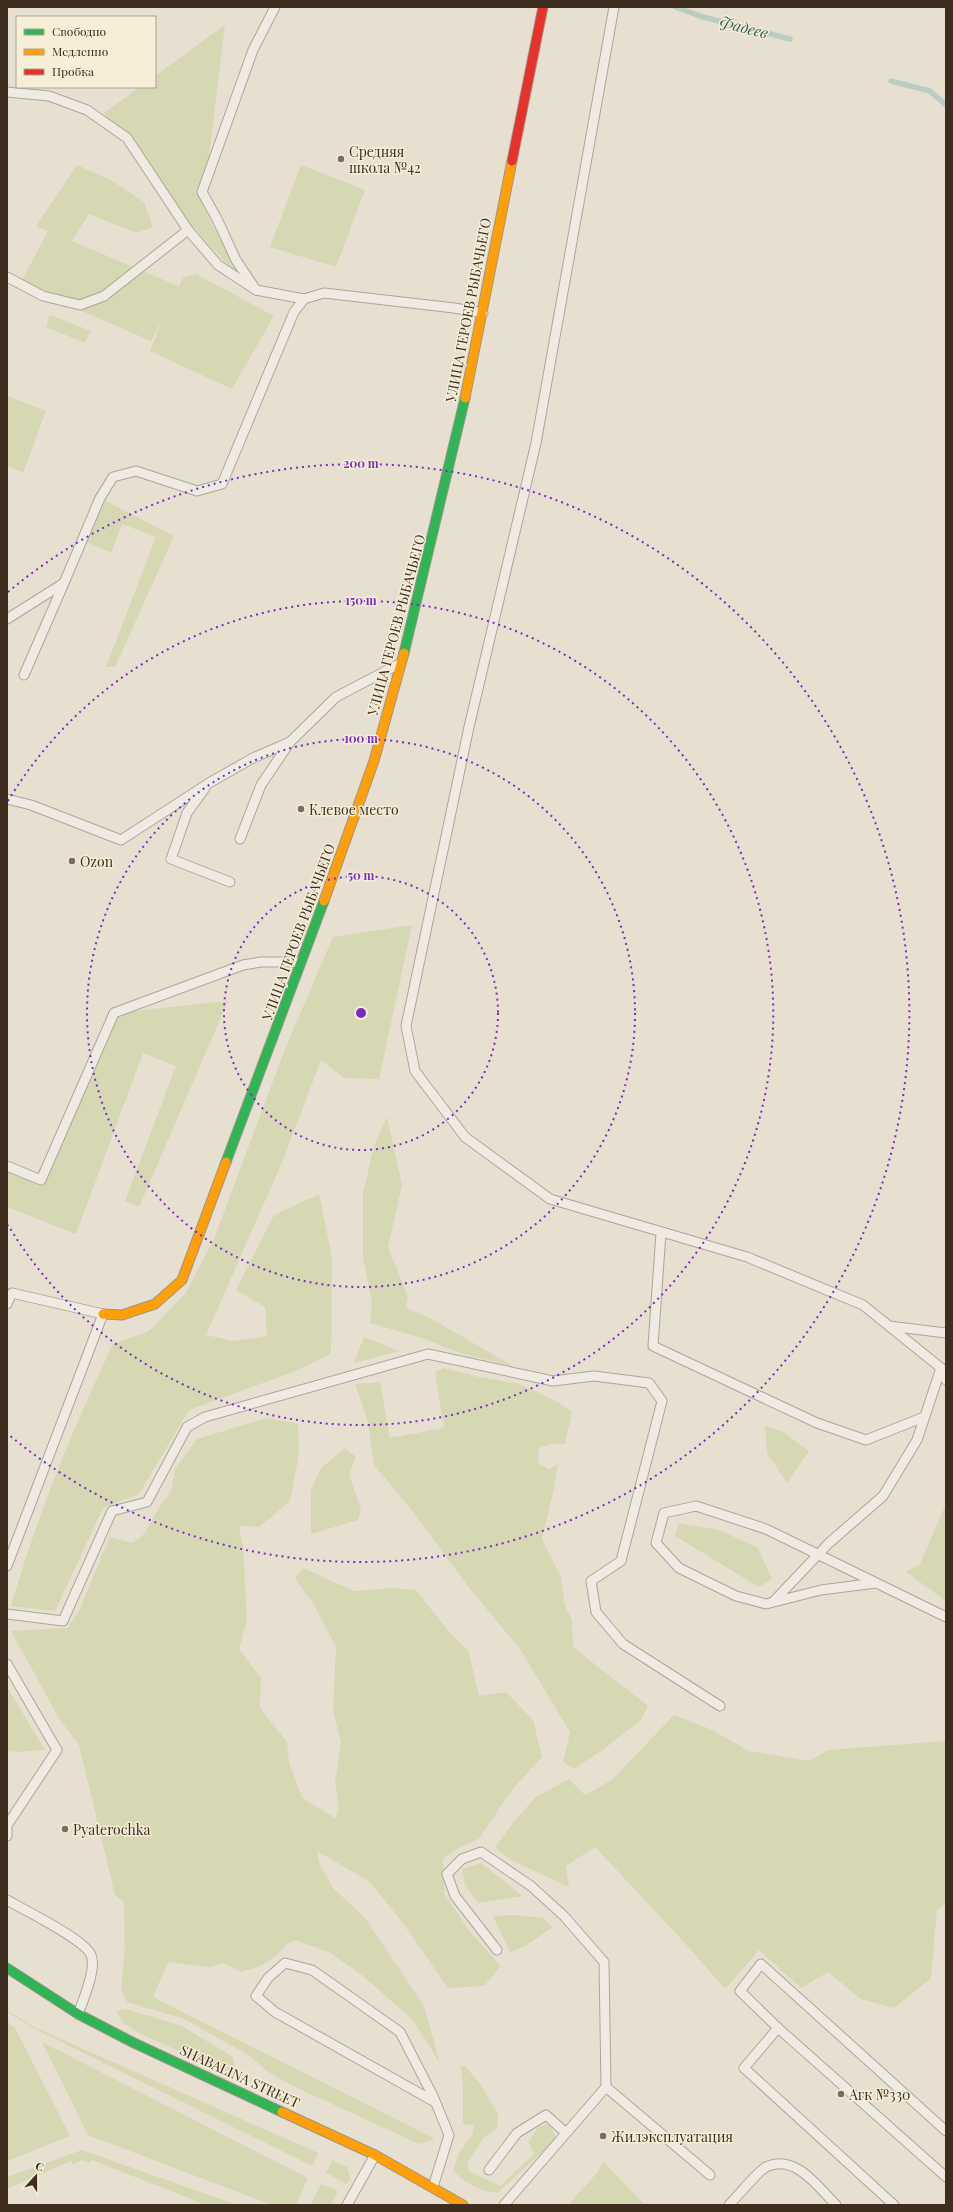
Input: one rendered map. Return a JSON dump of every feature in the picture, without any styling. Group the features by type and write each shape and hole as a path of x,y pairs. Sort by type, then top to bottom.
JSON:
{"street":[{"name":"УЛИЦА ГЕРОЕВ РЫБАЧЬЕГО","path":"103,1314 122,1315 155,1304 182,1280 302,962 374,761 402,662 457,436 483,313 543,7"},
{"name":"SHABALINA STREET","path":"7,1968 78,2014 134,2043 375,2155 463,2205"}],"lane":[{"path":"256,290 236,260 218,219 202,192 253,50 275,7"},
{"path":"614,7 536,443 469,727 406,1026 415,1071 465,1137 550,1199 661,1233 747,1257 863,1305 941,1368 946,1380"},
{"path":"7,92 49,96 87,110 127,138 188,230 218,265 256,290 304,299 324,293 454,308 483,313"},
{"path":"7,277 43,296 80,305 104,296 188,230"},
{"path":"24,675 100,498 113,478 136,471 197,491 222,484 294,312 304,299"},
{"path":"7,619 64,583"},
{"path":"240,839 261,785 290,742 336,697 402,662"},
{"path":"7,799 31,806 121,840 209,783 253,758 290,742"},
{"path":"209,783 187,813 171,859 230,882"},
{"path":"7,1166 41,1180 114,1013 244,965 261,962 302,962"},
{"path":"661,1233 653,1346 817,1423 866,1440 924,1417"},
{"path":"7,1304 12,1293 103,1314 7,1566"},
{"path":"888,1325 946,1333"},
{"path":"7,1614 63,1621 112,1511 147,1502 186,1427 205,1418 428,1354 553,1381 594,1376 649,1383 662,1401 620,1561 591,1581 596,1612 624,1644 720,1706"},
{"path":"773,1602 818,1554 883,1496 917,1440 941,1368"},
{"path":"876,1583 821,1590 766,1604 736,1596 679,1568 656,1543 664,1514 696,1506 766,1529 946,1617"},
{"path":"7,1664 57,1750 8,1824 7,1836"},
{"path":"497,1950 455,1896 447,1874 462,1859 481,1852 531,1886 564,1916 604,1962 606,2087 504,2205"},
{"path":"7,1900 80,1942 91,1955 92,1968 78,2014"},
{"path":"433,2187 449,2135 435,2102 400,2032 312,1970 285,1963 268,1978 256,1996 275,2012 435,2102"},
{"path":"946,2131 761,1964 740,1991 778,2028 946,2177"},
{"path":"778,2028 744,2068 894,2205"},
{"path":"606,2087 710,2175"},
{"path":"489,2170 517,2133 546,2115 566,2133"},
{"path":"347,2205 375,2155"},
{"path":"729,2205 765,2168 781,2163 798,2168 836,2205"}],"green space":[{"path":"225,25 203,206 241,280 167,198 175,200 159,186 104,113 139,88 156,88 156,75"},
{"path":"77,165 111,180 144,202 153,227 136,233 89,214 72,241 178,286 176,292 183,278 196,274 274,316 232,389 150,351 162,320 151,341 20,284 48,231 36,226"},
{"path":"301,165 365,190 336,267 270,247"},
{"path":"50,315 91,331 85,343 46,327"},
{"path":"7,396 46,411 23,473 7,466"},
{"path":"100,498 174,536 115,667 106,667 156,537 122,524 111,553 82,540"},
{"path":"412,925 379,1079 344,1078 321,1060 283,1160 206,1335 234,1341 267,1336 265,1307 236,1290 274,1215 319,1194 332,1258 331,1354 293,1372 189,1410 139,1494 103,1508 55,1611 11,1606 44,1506 70,1440 113,1344 149,1331 185,1294 214,1239 285,1049 333,937"},
{"path":"228,1001 139,1207 125,1201 176,1066 143,1053 76,1234 7,1207 7,1166 40,1180 114,1013"},
{"path":"387,1117 402,1185 388,1247 408,1297 406,1308 432,1319 513,1366 460,1353 422,1338 370,1323 372,1302 363,1258 363,1193 374,1146"},
{"path":"364,1337 399,1351 354,1363"},
{"path":"444,1368 474,1376 519,1384 556,1401 572,1412 565,1444 552,1444 539,1448 538,1463 549,1469 558,1464 542,1539 561,1577 564,1603 572,1621 573,1647 648,1706 641,1720 604,1749 574,1769 563,1762 570,1732 520,1649 470,1589 411,1509 374,1465 368,1422 355,1384 380,1382 390,1438 444,1428 435,1372"},
{"path":"267,1418 298,1424 299,1454 290,1501 259,1527 239,1526 243,1547 247,1620 239,1649 261,1678 260,1708 287,1742 289,1762 302,1798 335,1818 339,1808 335,1783 341,1742 333,1711 336,1647 314,1605 295,1578 303,1568 354,1591 393,1588 416,1590 449,1632 468,1650 479,1696 506,1692 533,1720 542,1757 511,1791 479,1839 462,1846 443,1858 444,1893 470,1932 501,1966 484,1986 448,1988 400,1919 370,1882 317,1851 320,1865 333,1888 365,1918 424,2006 440,2063 412,2019 363,1976 329,1952 295,1940 288,1944 266,1963 241,1972 224,1963 209,1967 168,1962 153,1997 435,2139 419,2144 291,2085 270,2073 247,2054 184,2019 127,2002 121,1989 125,1948 124,1903 115,1895 79,1745 60,1720 11,1631 67,1628 78,1613 110,1537 132,1543 144,1534 160,1506 171,1492 175,1469 197,1439"},
{"path":"765,1425 783,1432 809,1451 787,1483 767,1453"},
{"path":"345,1448 356,1457 349,1475 361,1509 358,1520 311,1534 311,1490 321,1468"},
{"path":"946,1504 946,1601 906,1572 920,1564"},
{"path":"678,1523 719,1530 758,1548 772,1579 759,1587 675,1536"},
{"path":"7,1687 45,1750 17,1752 7,1751"},
{"path":"674,1715 710,1729 749,1751 809,1761 828,1750 946,1741 946,1904 937,1910 931,1978 894,2008 861,1999 828,1972 801,1988 759,1950 725,1989 684,1942 595,1847 566,1866 569,1887 509,1859 495,1847 516,1819 536,1797 569,1779 585,1795 612,1780"},
{"path":"481,1863 523,1896 478,1903 465,1885 462,1869"},
{"path":"515,1915 543,1918 553,1927 525,1946 510,1952 493,1916"},
{"path":"126,2009 182,2026 233,2057 235,2069 223,2071 145,2036 123,2023 116,2011"},
{"path":"7,2010 34,2027 318,2153 312,2166 35,2029 7,2012"},
{"path":"7,2022 15,2028 70,2136 7,2161"},
{"path":"42,2042 308,2178 296,2205 272,2205 88,2135"},
{"path":"465,2066 480,2084 498,2114 497,2129 484,2137 467,2163 469,2171 500,2186 534,2154 529,2142 538,2127 549,2124 557,2139 497,2193 484,2191 474,2186 463,2180 453,2171 459,2153 472,2135 474,2125 463,2124 463,2085 461,2067"},
{"path":"82,2150 237,2205 206,2205 92,2160 90,2163 82,2160 73,2165 71,2161 7,2189 7,2177"},
{"path":"332,2160 347,2167 350,2178 347,2184 326,2173"},
{"path":"603,2162 645,2205 568,2205 592,2179"},
{"path":"321,2184 338,2191 331,2205 310,2205"}],"waterway":[{"name":"Фадеев","path":"675,7 703,17 790,39"},
{"name":"Фадеев","path":"891,81 930,91 946,105"}],"traffic: fast":[{"path":"404,653 465,398"},
{"path":"226,1162 324,901"},
{"path":"7,1968 78,2014 134,2043 282,2112"}],"traffic: slow":[{"path":"465,398 512,161"},
{"path":"324,901 374,761 404,653"},
{"path":"103,1314 122,1315 155,1304 182,1280 226,1162"},
{"path":"282,2112 375,2155 463,2205"}],"traffic: jam":[{"path":"512,161 543,7"}],"place":[{"name":"Средняя школа №42","path":"341,159"},
{"name":"Клевое место","path":"301,809"},
{"name":"Ozon","path":"72,861"},
{"name":"Pyaterochka","path":"65,1829"},
{"name":"Агк №330","path":"841,2094"},
{"name":"Жилэксплуатация","path":"603,2136"}]}
